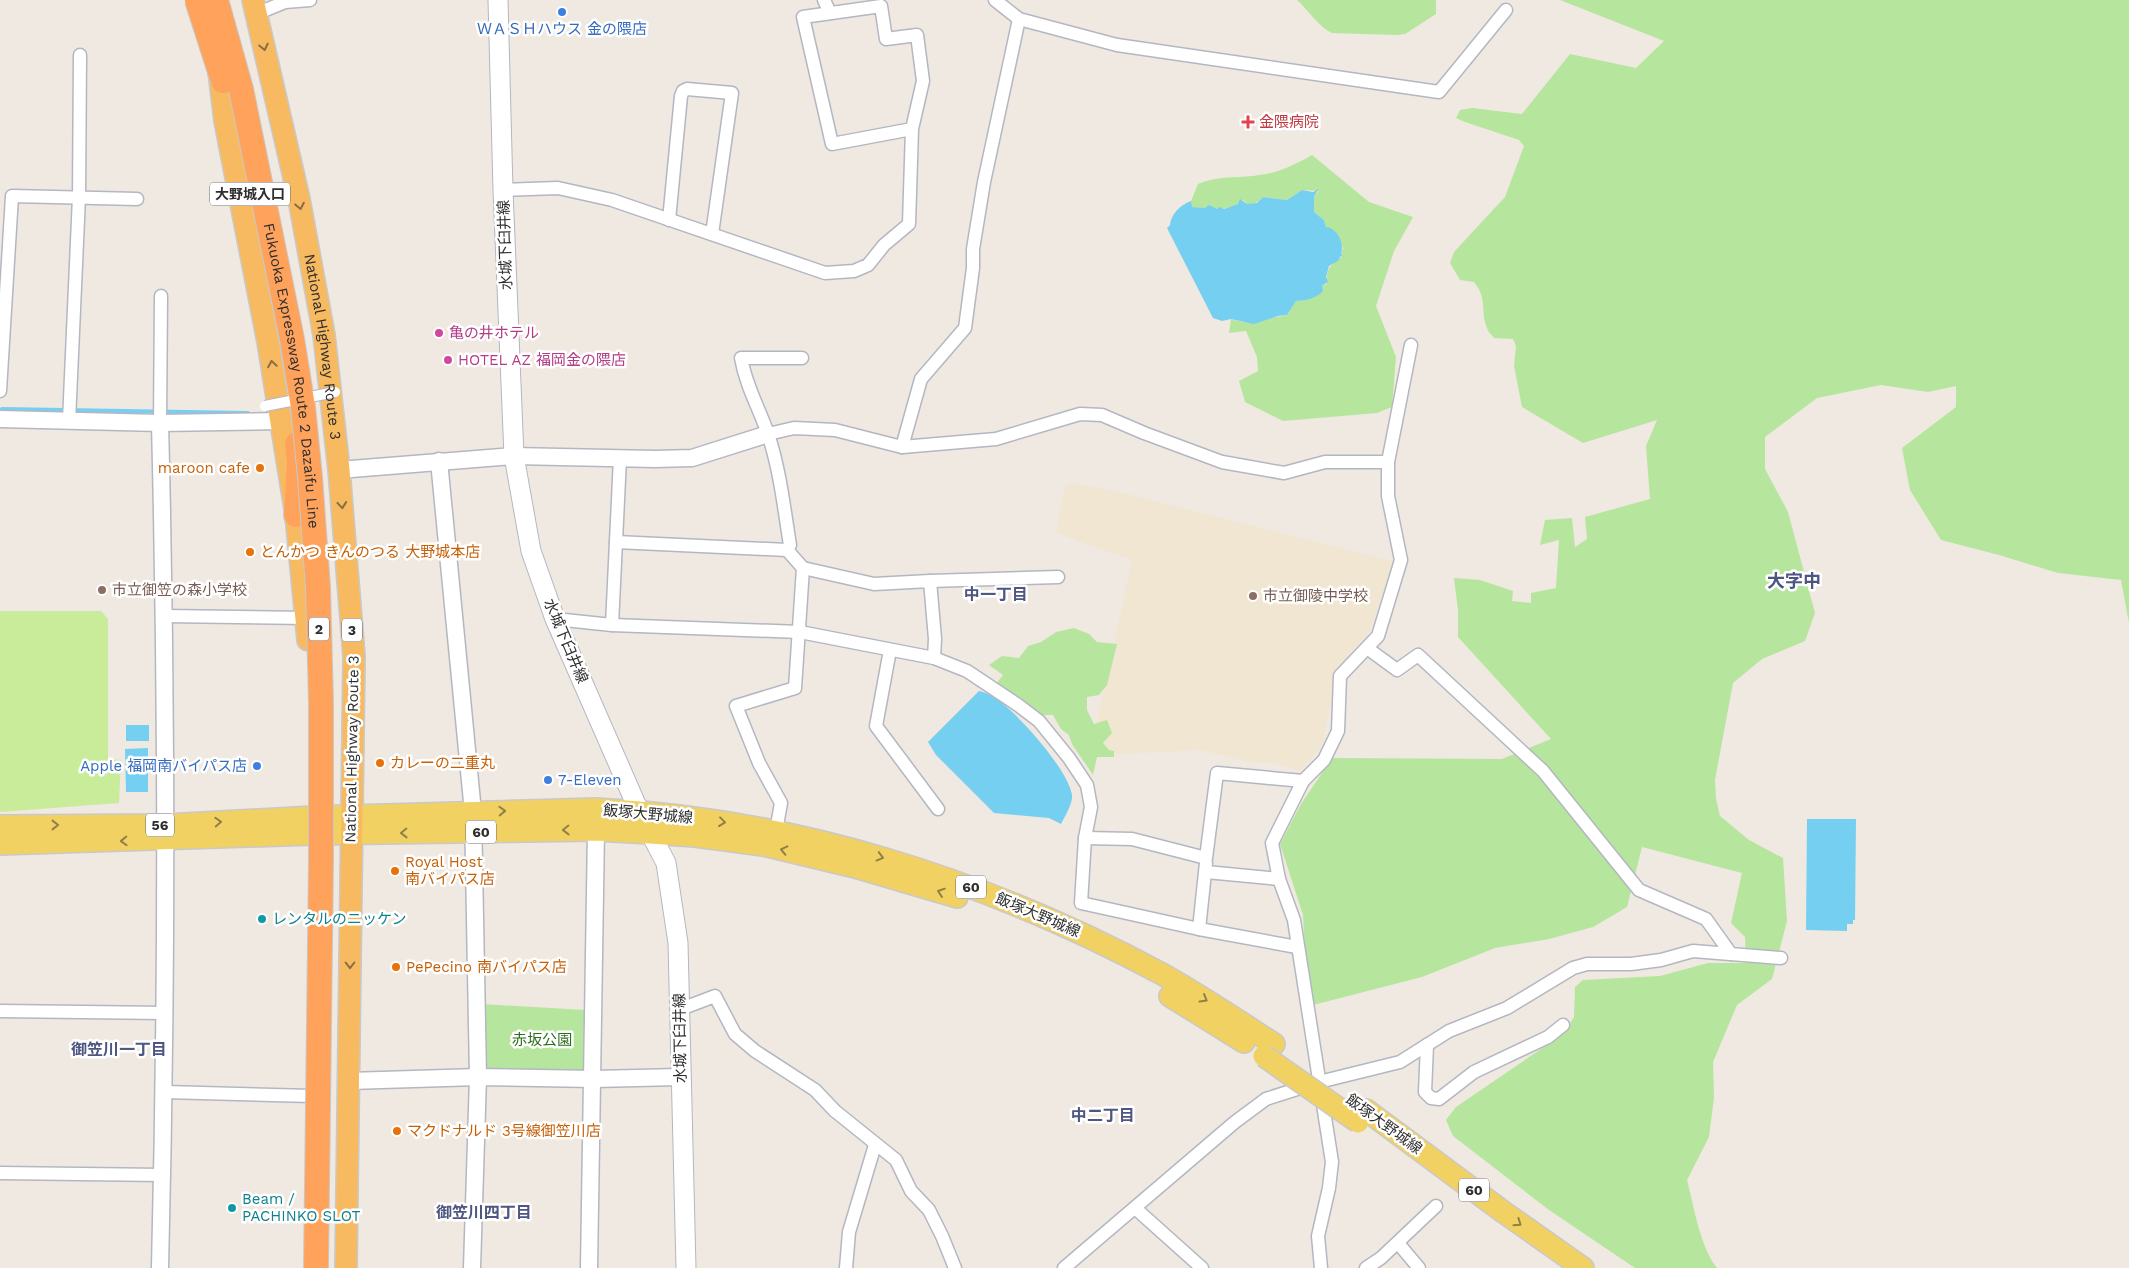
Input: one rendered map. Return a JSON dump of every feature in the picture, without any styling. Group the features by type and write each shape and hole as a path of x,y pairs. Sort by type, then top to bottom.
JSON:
{"highway":[{"name":"大野城入口","path":"197,0 225,87 292,390 299,463 296,515"},
{"path":"209,0 225,121 268,342 296,515 308,618 313,825 309,1268"},
{"name":"Fukuoka Expressway Route 2 Dazaifu Line","path":"216,0 241,89 290,330 303,406 310,477 318,587 321,702 316,1268"},
{"name":"Fukuoka Expressway Route 2 Dazaifu Line","path":"232,0 256,86 282,209 317,406 324,477 332,587 337,702 332,1268"},
{"name":"National Highway Route 3","path":"254,7 299,199 322,325 339,470 354,656 346,1268"}],"main road":[{"name":"水城下臼井線","path":"498,0 503,190 514,456 530,551 554,619 639,811 666,863 678,943 686,1268"},
{"name":"飯塚大野城線","path":"474,822 595,809 639,811 741,824 776,831 892,861 943,877 1032,911 1096,940 1163,975 1217,1007 1269,1050 1583,1268"},
{"name":"飯塚大野城線","path":"313,825 474,822 695,836 763,845 855,866 957,897 1013,918 1085,949 1269,1050"},
{"name":"56","path":"4,835 166,832 313,825"},
{"name":"飯塚大野城線","path":"1362,1116 1505,1232 1558,1268"}],"street":[{"path":"254,7 284,1 310,0"},
{"path":"824,0 830,13"},
{"path":"995,0 1019,19 1117,45 1439,92 1506,10"},
{"path":"503,190 558,188 612,200 825,273 854,271 868,265 884,245 909,224 912,129 923,81 917,35 886,39 881,6 803,17 832,144 912,129"},
{"path":"902,447 920,379 965,328 973,268 973,249 984,182 1019,19"},
{"path":"69,421 79,197 80,55"},
{"path":"669,220 683,91 687,89 732,93 712,234"},
{"path":"0,390 12,196 137,199"},
{"path":"160,1268 163,1175 166,832 165,616 160,423 161,296"},
{"path":"1321,1268 1318,1236 1329,1188 1332,1162 1294,920 1278,879 1272,843 1303,781 1324,760 1338,731 1340,676 1378,636 1401,560 1388,496 1388,462 1411,345"},
{"path":"787,550 790,545 778,472 768,434 745,379 741,358 802,358"},
{"path":"265,406 335,392"},
{"path":"339,470 514,456 692,458 768,434 794,428 835,430 902,447 996,439 1080,414 1102,415 1222,462 1269,471 1284,473 1325,462 1388,462"},
{"path":"0,419 160,423 280,421"},
{"path":"612,625 620,458"},
{"path":"439,461 474,822 478,1076 472,1268"},
{"path":"616,542 787,550 803,568 874,584 1058,577"},
{"path":"776,831 781,803 759,763 736,706 795,688 803,568"},
{"path":"930,581 935,639 934,658"},
{"path":"165,616 308,618"},
{"path":"554,619 612,625 800,632 934,658 967,671 1025,710 1045,729 1069,758 1087,785 1090,807 1085,838 1081,903 1198,929 1297,947"},
{"path":"1367,648 1397,670 1418,655 1543,771 1639,890 1706,920 1731,954"},
{"path":"890,650 876,726 938,809"},
{"path":"1198,929 1217,773 1303,781"},
{"path":"590,1268 596,830"},
{"path":"1085,838 1132,839 1206,858"},
{"path":"1206,872 1278,879"},
{"path":"1064,1268 1235,1122 1266,1099 1319,1082 1400,1062 1449,1031 1507,1008 1573,968 1587,964 1631,964 1661,960 1693,951 1781,958"},
{"path":"680,1009 714,996 735,1034 755,1051 815,1090 835,1111 896,1160 911,1191 929,1210 942,1236 954,1268"},
{"path":"0,1011 165,1013"},
{"path":"1427,1045 1425,1092 1431,1098 1439,1099 1474,1072 1548,1037 1563,1025"},
{"path":"349,1081 478,1076 594,1079 680,1077"},
{"path":"164,1092 312,1096"},
{"path":"846,1268 849,1232 875,1145"},
{"path":"0,1173 163,1175"},
{"path":"1366,1268 1398,1243 1436,1206"},
{"path":"1135,1208 1202,1268"},
{"path":"1398,1243 1419,1268"}],"shaded area":[{"name":"市立御陵中学校","path":"1072,483 1123,493 1393,561 1370,631 1342,663 1336,673 1323,744 1300,771 1275,763 1248,762 1201,750 1098,755 1093,741 1132,560 1056,533 1065,486"}],"green space":[{"path":"1297,0 1436,0 1436,14 1405,34 1332,33 1319,23"},
{"path":"1560,0 2129,0 2129,623 2121,580 2058,573 1941,540 1910,490 1902,448 1956,407 1956,386 1928,392 1881,385 1817,398 1765,437 1765,469 1788,512 1815,613 1805,641 1762,659 1733,683 1715,780 1716,799 1720,816 1749,840 1783,858 1787,921 1772,979 1737,1005 1713,1062 1714,1097 1709,1137 1687,1180 1702,1238 1717,1268 1635,1268 1549,1210 1453,1136 1446,1120 1456,1107 1563,1034 1574,1017 1575,987 1583,980 1660,976 1708,963 1746,963 1745,937 1731,923 1742,873 1642,847 1627,907 1593,927 1549,939 1495,948 1422,977 1313,1005 1305,954 1303,915 1280,844 1301,804 1332,758 1502,759 1551,739 1458,637 1458,610 1454,578 1480,580 1513,591 1512,601 1531,603 1531,593 1556,588 1559,540 1540,545 1545,520 1572,518 1575,547 1587,539 1585,517 1650,499 1646,446 1657,420 1583,443 1522,407 1514,366 1516,346 1513,339 1494,338 1485,322 1481,294 1478,288 1474,282 1460,280 1450,263 1454,252 1505,197 1524,146 1519,140 1456,118 1460,110 1472,108 1522,114 1570,54 1636,68 1664,41"},
{"path":"1312,155 1369,202 1413,217 1394,251 1376,306 1396,357 1392,407 1377,413 1283,421 1245,402 1239,381 1258,371 1257,357 1246,331 1229,333 1231,319 1243,322 1287,315 1296,301 1315,296 1322,286 1327,284 1327,274 1330,267 1343,256 1341,254 1343,248 1338,236 1326,227 1324,220 1314,212 1314,196 1319,191 1302,190 1287,200 1263,197 1256,203 1247,204 1243,200 1231,207 1218,209 1191,207 1191,201 1198,184 1205,181 1269,173 1291,166"},
{"path":"0,611 101,611 108,619 108,759 121,760 119,803 0,812"},
{"path":"1074,628 1089,634 1097,642 1117,644 1107,685 1099,695 1087,697 1087,710 1094,724 1107,720 1112,733 1103,743 1109,750 1114,751 1114,757 1097,757 1093,775 1072,744 1069,735 1061,729 1053,715 1041,715 996,684 1003,675 989,665 1002,656 1019,658 1028,646 1041,642 1056,632"},
{"name":"赤坂公園","path":"481,1004 585,1010 587,1066 580,1073 490,1070 482,1061"}],"water":[{"path":"1319,189 1314,196 1314,212 1324,220 1326,227 1337,233 1342,245 1341,254 1344,257 1341,256 1338,261 1329,266 1326,277 1328,282 1322,286 1323,291 1311,299 1296,301 1287,315 1254,324 1231,319 1222,321 1213,318 1167,228 1177,210 1191,201 1192,207 1205,208 1209,205 1217,209 1220,207 1224,209 1238,204 1240,199 1247,204 1257,203 1263,197 1287,200 1302,190 1313,192"},
{"path":"979,691 993,696 1003,703 1040,741 1061,771 1068,784 1072,798 1061,824 1049,818 994,813 936,755 928,742"},
{"path":"126,725 149,725 149,741 126,741"},
{"path":"148,748 148,792 126,792 125,749"},
{"path":"1807,819 1856,819 1855,920 1853,920 1853,924 1847,924 1847,931 1806,930"}],"waterway":[{"path":"2,409 248,413"}],"place":[{"name":"ＷＡＳＨハウス 金の隈店","path":"562,12"},
{"name":"金隈病院","path":"1248,122"},
{"name":"亀の井ホテル","path":"439,333"},
{"name":"HOTEL AZ 福岡金の隈店","path":"448,360"},
{"name":"maroon cafe","path":"260,468"},
{"name":"とんかつ きんのつる 大野城本店","path":"250,552"},
{"name":"市立御笠の森小学校","path":"102,590"},
{"name":"市立御陵中学校","path":"1253,596"},
{"name":"カレーの二重丸","path":"380,763"},
{"name":"Apple 福岡南バイパス店","path":"257,766"},
{"name":"7-Eleven","path":"548,780"},
{"name":"Royal Host 南バイパス店","path":"395,871"},
{"name":"レンタルのニッケン","path":"262,919"},
{"name":"PePecino 南バイパス店","path":"396,967"},
{"name":"マクドナルド 3号線御笠川店","path":"397,1131"},
{"name":"Beam / PACHINKO SLOT","path":"232,1208"}],"district":[{"name":"大字中","path":"1794,581"},
{"name":"中一丁目","path":"996,594"},
{"name":"御笠川一丁目","path":"119,1049"},
{"name":"中二丁目","path":"1103,1115"},
{"name":"御笠川四丁目","path":"484,1212"}]}
